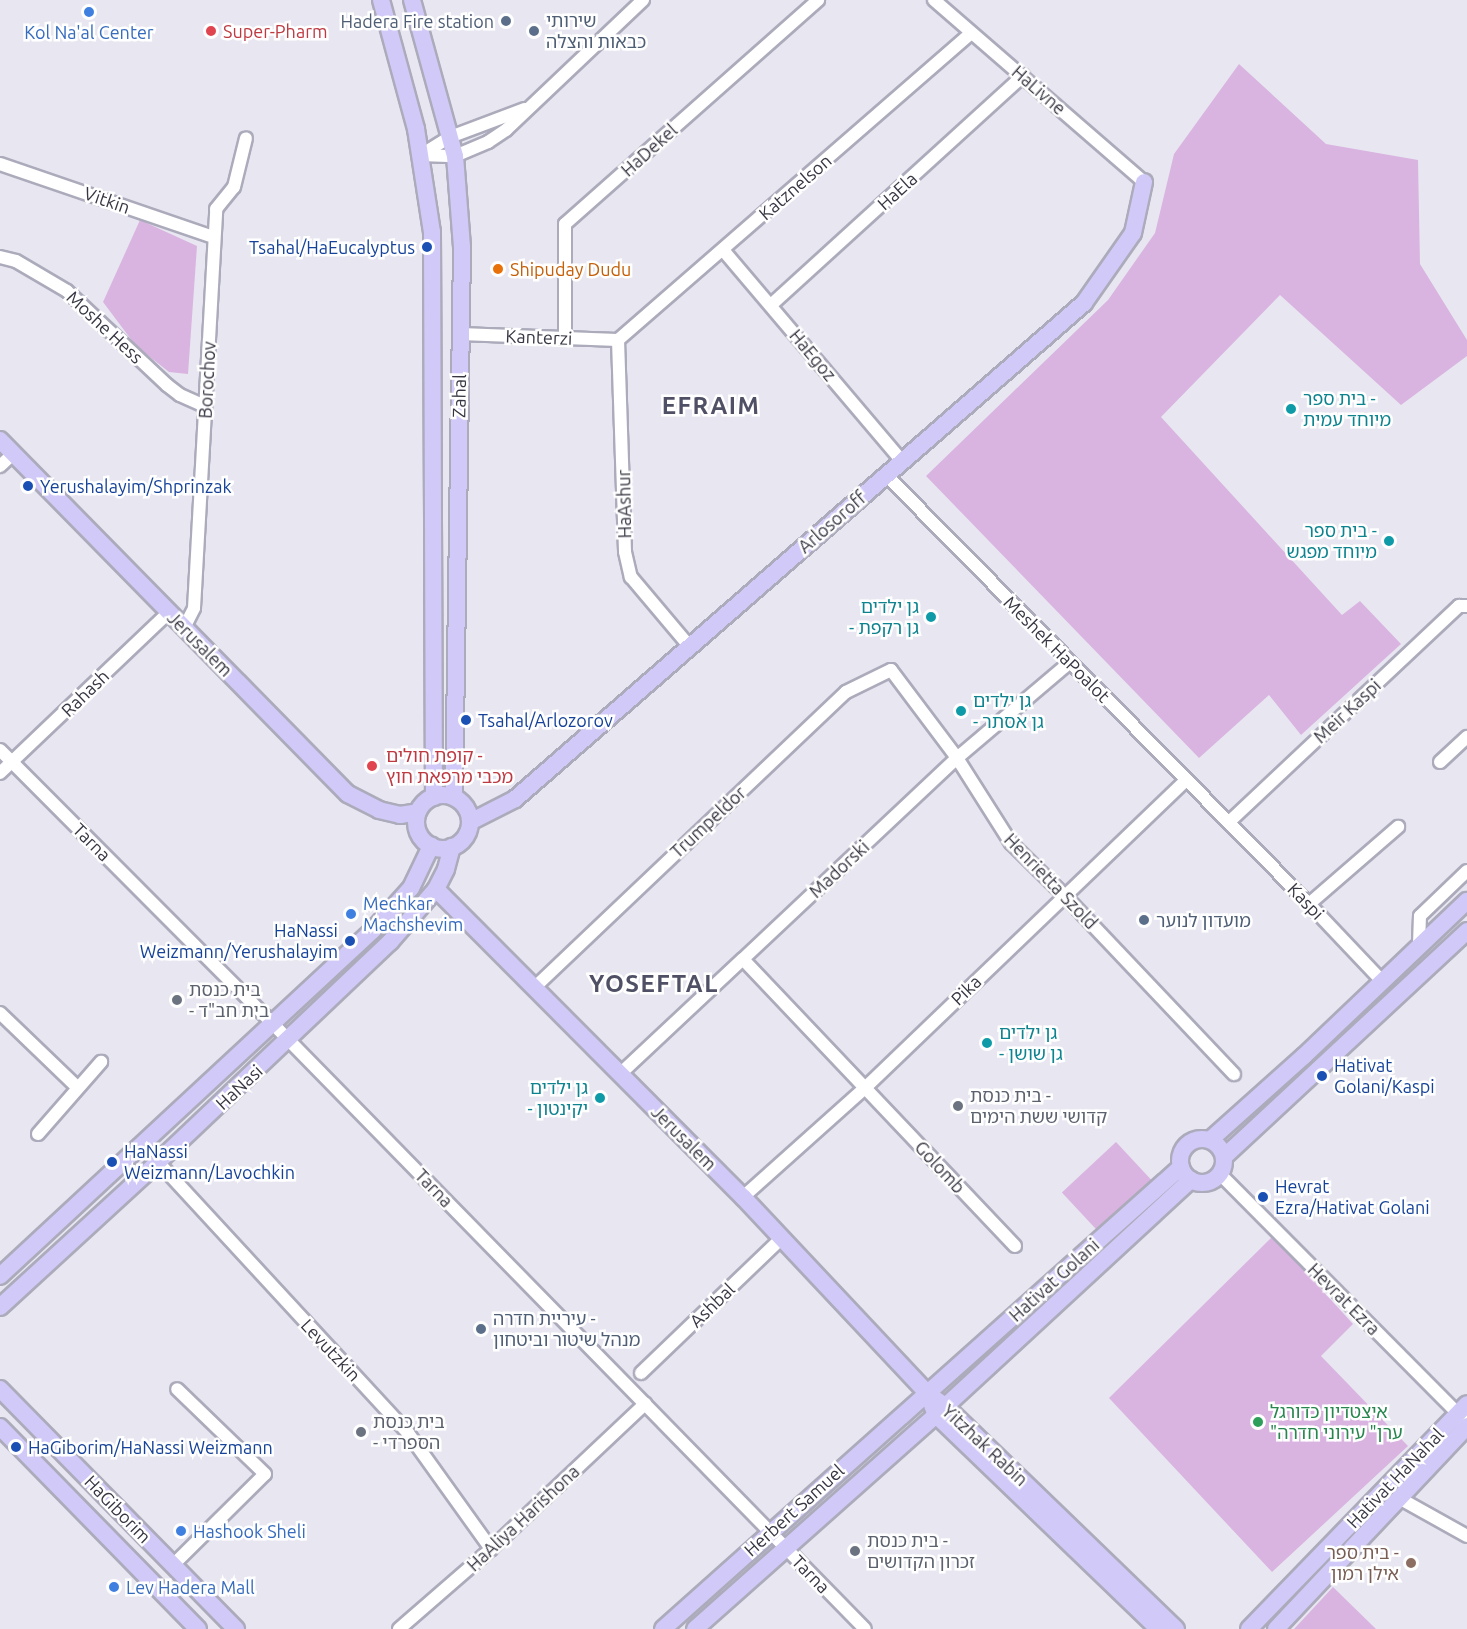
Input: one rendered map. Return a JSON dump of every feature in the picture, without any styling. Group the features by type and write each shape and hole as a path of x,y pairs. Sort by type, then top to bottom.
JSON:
{"street":[{"name":"Zahal","path":"381,0 420,155 432,232 434,797"},
{"name":"Zahal","path":"412,0 455,156 462,248 454,797"},
{"path":"420,155 455,156 488,142 532,107 643,0"},
{"name":"HaDekel","path":"565,338 565,224 818,0"},
{"name":"HaLivne","path":"934,0 1144,182"},
{"name":"Katznelson","path":"618,340 971,33"},
{"name":"HaEla","path":"771,305 1023,76"},
{"path":"420,155 450,137 532,107"},
{"name":"Borochov","path":"184,627 194,608 216,209 234,187 246,138"},
{"name":"Vitkin","path":"0,164 213,237"},
{"name":"Arlosoroff","path":"470,822 515,799 1084,303 1133,233 1144,182"},
{"name":"HaEgoz","path":"723,250 903,461"},
{"name":"Moshe Hess","path":"0,257 16,261 67,291 167,385 180,395 206,406"},
{"name":"Kanterzi","path":"460,334 618,340"},
{"name":"HaAshur","path":"618,340 627,560 631,577 690,647"},
{"name":"Jerusalem","path":"0,440 348,794 379,810 400,815 418,812"},
{"path":"0,466 13,454"},
{"name":"Meshek HaPoalot","path":"886,475 1069,663 1229,822"},
{"name":"Meir Kaspi","path":"1229,822 1464,609"},
{"name":"Rahash","path":"0,773 169,612"},
{"name":"Madorski","path":"620,1074 957,758 1069,663"},
{"name":"Henrietta Szold","path":"891,670 957,758 1011,843 1064,895 1234,1074"},
{"name":"Trumpeldor","path":"534,988 846,692 891,670"},
{"path":"1440,762 1467,737"},
{"name":"Tarna","path":"0,750 289,1040 865,1629"},
{"name":"Pika","path":"743,1197 866,1087 1186,780"},
{"path":"434,797 454,797 466,807 470,822 465,837 452,847 431,846 420,835 417,827 418,812 434,797"},
{"name":"Kaspi","path":"1229,822 1381,980"},
{"path":"1309,904 1398,827"},
{"name":"HaNasi","path":"0,1276 373,930 411,888 431,846"},
{"name":"HaNasi","path":"0,1307 289,1040 390,942 422,909 436,889 446,869 452,847"},
{"path":"1419,944 1420,916 1467,871"},
{"name":"Jerusalem","path":"436,889 743,1197 927,1393"},
{"path":"1210,1140 1304,1056 1381,980 1467,901"},
{"path":"1224,1157 1467,931"},
{"path":"743,959 866,1087"},
{"path":"0,1013 77,1087"},
{"path":"38,1134 101,1062"},
{"name":"Golomb","path":"866,1087 1015,1246"},
{"path":"1203,1139 1210,1140 1222,1150 1224,1157 1220,1174 1210,1182 1186,1173 1182,1153 1190,1143 1203,1139"},
{"name":"Levutzkin","path":"158,1162 408,1433 491,1549"},
{"name":"Hativat Golani","path":"927,1393 1186,1173"},
{"name":"Hativat Golani","path":"940,1410 1186,1173"},
{"name":"Hevrat Ezra","path":"1220,1174 1465,1417"},
{"name":"Ashbal","path":"641,1373 782,1238"},
{"name":"HaGiborim","path":"0,1389 236,1629"},
{"path":"173,1565 265,1474 177,1389"},
{"name":"Yitzhak Rabin","path":"927,1393 940,1410 1158,1629"},
{"name":"Herbert Samuel","path":"663,1629 927,1393"},
{"name":"HaAliya Harishona","path":"399,1629 491,1549 645,1404"},
{"name":"Yitzhak Rabin","path":"940,1410 1176,1629"},
{"name":"Herbert Samuel","path":"695,1629 784,1546 940,1410"},
{"name":"Hativat HaNahal","path":"1276,1629 1399,1498 1465,1417"},
{"name":"Hativat HaNahal","path":"1249,1629 1465,1417"},
{"name":"HaGiborim","path":"0,1427 198,1629"},
{"path":"1399,1498 1467,1536"}],"shaded area":[{"path":"1239,64 1326,144 1418,160 1420,264 1467,340 1467,356 1401,405 1280,295 1161,417 1342,615 1360,601 1401,644 1301,735 1269,695 1199,758 926,476 1108,300 1155,233 1174,154"},
{"path":"140,220 197,246 188,374 169,372 136,346 103,302"},
{"path":"1116,1142 1153,1181 1099,1232 1062,1192"},
{"name":"איצטדיון כדורגל \"ערן\" עירוני חדרה","path":"1273,1236 1353,1324 1321,1356 1408,1446 1272,1572 1109,1398"},
{"path":"1333,1587 1376,1629 1294,1629"}],"place":[{"name":"Kol Na'al Center","path":"89,12"},
{"name":"Hadera Fire station","path":"506,21"},
{"name":"Super-Pharm","path":"211,31"},
{"name":"שירותי כבאות והצלה","path":"534,31"},
{"name":"Tsahal/HaEucalyptus","path":"427,247"},
{"name":"Shipuday Dudu","path":"498,269"},
{"name":"בית ספר - מיוחד עמית","path":"1291,409"},
{"name":"Yerushalayim/Shprinzak","path":"28,486"},
{"name":"בית ספר - מיוחד מפגש","path":"1389,541"},
{"name":"גן ילדים - גן רקפת","path":"931,617"},
{"name":"גן ילדים - גן אסתר","path":"961,711"},
{"name":"Tsahal/Arlozorov","path":"466,720"},
{"name":"קופת חולים - מכבי מרפאת חוץ","path":"372,766"},
{"name":"Mechkar Machshevim","path":"351,914"},
{"name":"מועדון לנוער","path":"1144,920"},
{"name":"HaNassi Weizmann/Yerushalayim","path":"350,941"},
{"name":"בית כנסת - בית חב\"ד","path":"177,1000"},
{"name":"גן ילדים - גן שושן","path":"987,1043"},
{"name":"Hativat Golani/Kaspi","path":"1322,1076"},
{"name":"גן ילדים - יקינטון","path":"600,1098"},
{"name":"בית כנסת - קדושי ששת הימים","path":"958,1106"},
{"name":"HaNassi Weizmann/Lavochkin","path":"112,1162"},
{"name":"Hevrat Ezra/Hativat Golani","path":"1263,1197"},
{"name":"עיריית חדרה - מנהל שיטור וביטחון","path":"481,1329"},
{"name":"איצטדיון כדורגל \"ערן\" עירוני חדרה","path":"1258,1422"},
{"name":"בית כנסת - הספרדי","path":"361,1432"},
{"name":"HaGiborim/HaNassi Weizmann","path":"16,1447"},
{"name":"Hashook Sheli","path":"181,1531"},
{"name":"בית כנסת - זכרון הקדושים","path":"855,1551"},
{"name":"בית ספר - אילן רמון","path":"1411,1563"},
{"name":"Lev Hadera Mall","path":"114,1587"}],"district":[{"name":"EFRAIM","path":"711,406"},
{"name":"YOSEFTAL","path":"654,984"}]}
